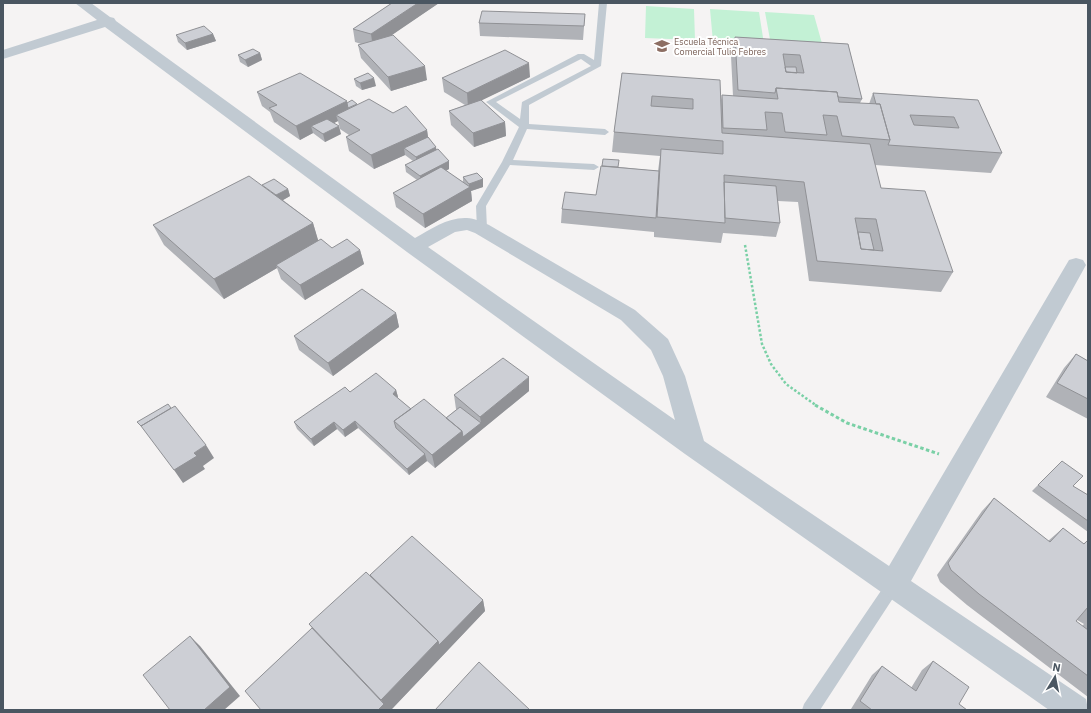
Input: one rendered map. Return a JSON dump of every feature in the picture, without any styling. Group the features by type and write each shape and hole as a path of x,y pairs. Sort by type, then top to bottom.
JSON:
{"street":[{"path":"82,3 109,21 414,247 694,447 1075,710"},
{"path":"3,55 109,21"},
{"path":"414,247 451,226 468,224 482,229 628,315 660,345 674,376 694,447"},
{"path":"894,584 1076,265"}],"lane":[{"path":"597,66 602,3"},
{"path":"597,66 581,56 490,102 524,126 605,132"},
{"path":"482,229 481,206 524,126 525,104 597,66"},
{"path":"506,162 594,168"},
{"path":"810,710 894,584"}],"path":[{"path":"745,245 762,344 771,364 786,384 806,399 847,423 904,441 964,463"}],"green space":[{"path":"646,6 694,9 695,40 645,38"},
{"path":"710,9 759,12 764,44 713,42"},
{"path":"765,12 814,15 823,47 771,45"}],"building":[{"path":"392,3 418,3 371,34 353,29"},
{"path":"482,11 585,14 584,26 479,23"},
{"path":"204,26 213,34 185,43 176,35"},
{"path":"393,35 425,66 388,77 358,45"},
{"path":"735,37 848,44 862,99 838,97 837,92 776,88 775,93 738,90","holes":["783,54 800,55 804,73 786,72"]},
{"path":"253,49 260,53 245,60 238,55"},
{"path":"505,50 529,63 467,93 442,78"},
{"path":"785,67 796,67 797,73 786,72"},
{"path":"300,73 347,101 296,126 269,108 277,105 257,92"},
{"path":"368,73 374,78 360,83 354,79"},
{"path":"622,73 720,80 722,133 870,144 881,188 925,191 953,272 817,261 804,182 724,175 725,223 657,217 661,149 723,154 723,141 614,132","holes":["652,96 693,99 693,109 651,106","855,218 876,219 883,251 861,249"]},
{"path":"776,88 837,92 839,102 880,104 890,140 842,136 837,116 823,115 827,135 785,132 782,113 765,112 767,130 723,128 722,95 778,99"},
{"path":"873,93 978,100 1002,153 888,145 890,140 880,104 876,104","holes":["910,115 954,117 959,128 914,125"]},
{"path":"369,99 393,113 406,106 427,130 371,155 346,137 360,130 336,115"},
{"path":"352,100 357,104 348,108 347,103"},
{"path":"481,100 505,122 473,133 449,111"},
{"path":"327,119 339,126 323,134 311,126"},
{"path":"428,137 436,147 416,157 404,148"},
{"path":"438,149 449,161 420,176 405,165"},
{"path":"603,159 619,160 618,167 602,166"},
{"path":"601,166 659,171 656,218 562,209 565,192 596,195"},
{"path":"441,167 470,187 423,214 393,193"},
{"path":"477,173 483,179 469,184 463,177"},
{"path":"249,176 313,223 214,279 153,225"},
{"path":"274,179 288,189 276,195 262,185"},
{"path":"724,182 776,186 780,223 725,218"},
{"path":"858,232 870,233 874,250 861,249"},
{"path":"321,239 332,248 347,239 360,250 300,285 276,265"},
{"path":"362,289 396,313 328,363 294,336"},
{"path":"1076,354 1088,361 1088,399 1057,383"},
{"path":"503,358 529,377 480,417 454,395"},
{"path":"376,373 396,390 393,394 411,409 394,421 396,428 425,454 407,469 355,421 343,430 334,422 311,439 294,422 345,387 350,392"},
{"path":"424,399 462,431 432,455 394,421"},
{"path":"168,404 171,408 141,426 137,422"},
{"path":"175,406 206,445 194,453 197,456 174,470 141,426"},
{"path":"460,407 481,423 463,437 462,431 446,418"},
{"path":"1062,461 1083,476 1073,486 1088,495 1088,521 1038,485"},
{"path":"994,498 1050,542 1063,528 1084,544 1088,540 1088,607 1076,621 1088,630 1088,676 979,594 951,570 948,563"},
{"path":"412,536 483,600 439,645 438,641 370,575"},
{"path":"366,572 438,641 381,700 309,624"},
{"path":"312,628 384,704 378,710 261,710 245,691"},
{"path":"190,636 230,687 204,710 170,710 143,675"},
{"path":"933,661 969,687 959,704 967,710 872,710 860,701 882,666 916,691"},
{"path":"479,662 530,710 435,710"}],"place":[{"name":"Escuela Técnica Comercial Tulio Febres","path":"662,46"}]}
